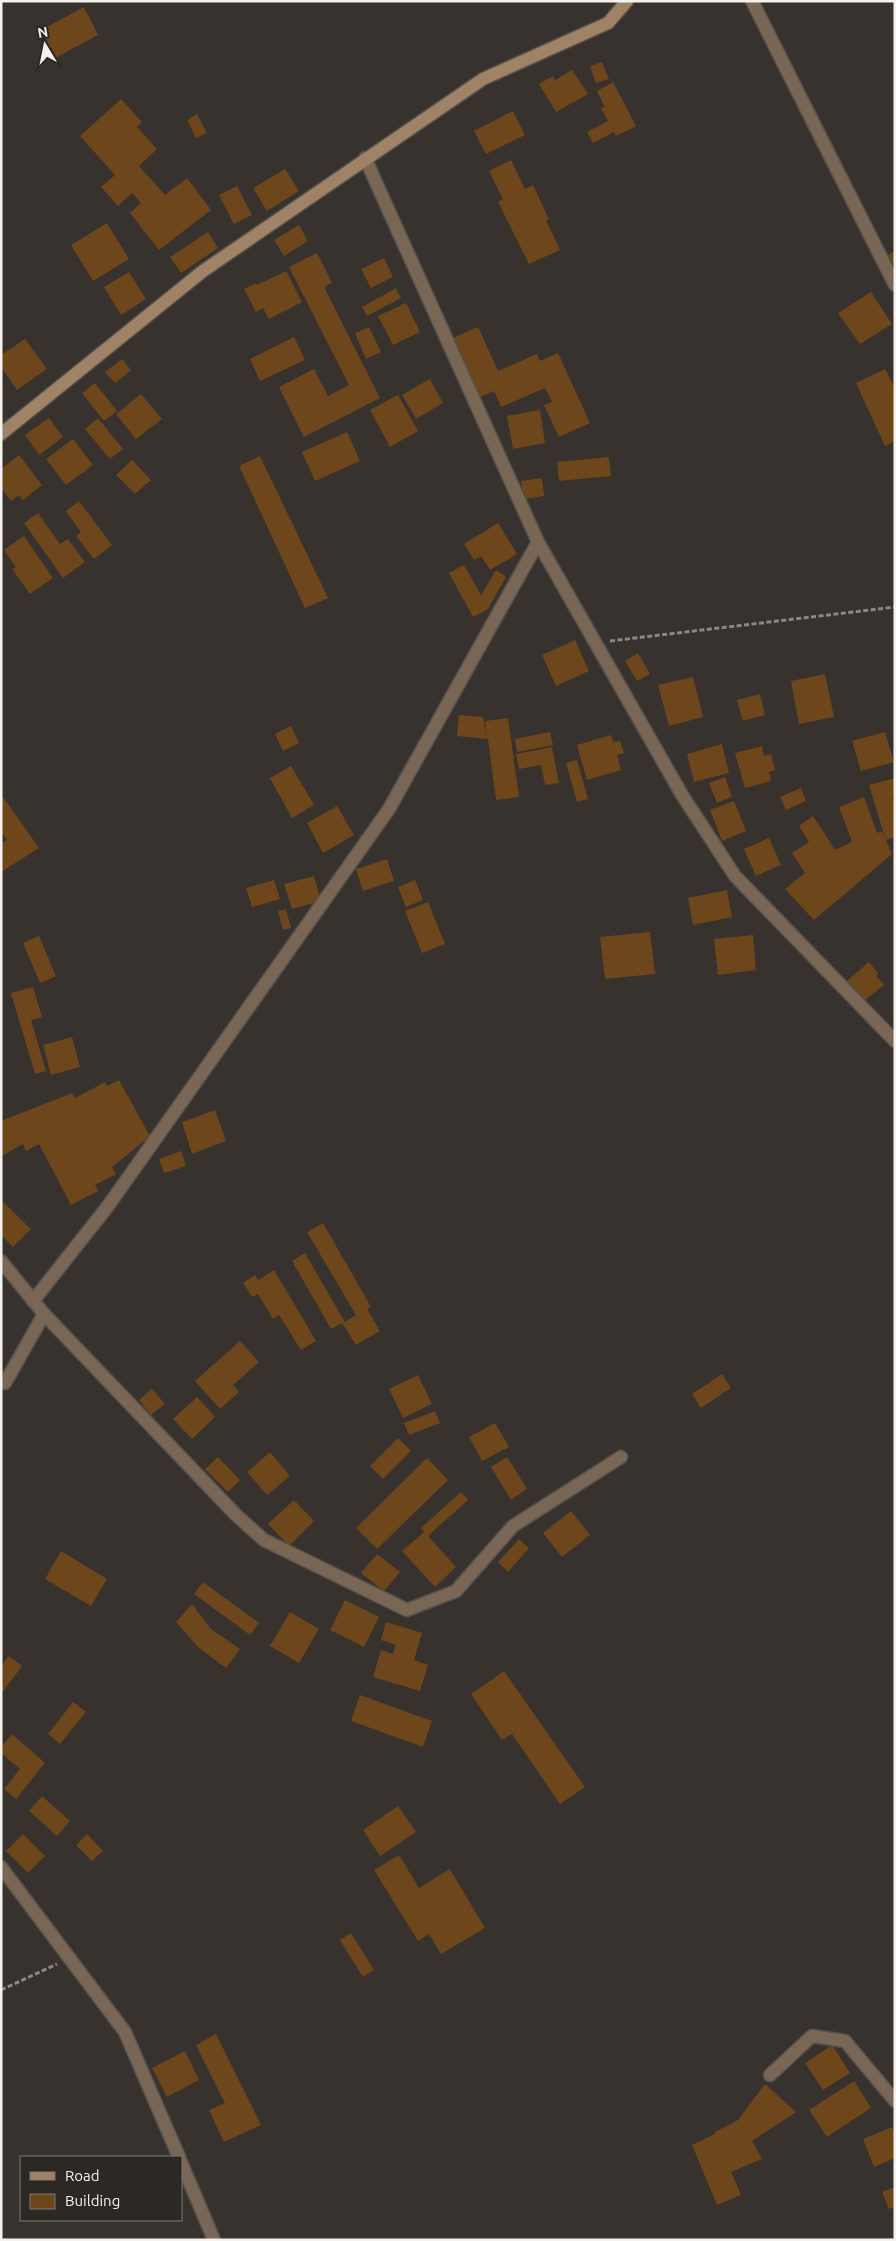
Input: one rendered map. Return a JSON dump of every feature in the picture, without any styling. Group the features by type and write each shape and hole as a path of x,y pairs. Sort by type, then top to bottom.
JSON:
{"street":[{"path":"1,434 203,270 483,79 608,23 627,1"},
{"path":"752,1 895,285"},
{"path":"365,158 538,542 682,795 735,876 895,1041"},
{"path":"33,1301 108,1206 389,809 538,542"},
{"path":"1,1261 44,1314 236,1515 264,1540 407,1610 456,1591 513,1526 621,1457"},
{"path":"5,1383 44,1314"},
{"path":"1,1867 125,2032 179,2156"},
{"path":"770,2075 812,2036 846,2041 895,2101"},
{"path":"182,2164 214,2240"}],"path":[{"path":"595,643 895,607"},
{"path":"1,1990 70,1958"}],"building":[{"path":"84,7 98,35 55,58 41,30"},
{"path":"602,62 609,79 596,83 590,66"},
{"path":"572,70 588,94 556,112 539,84 553,76 555,80"},
{"path":"613,82 636,126 616,136 614,132 593,143 587,132 608,121 601,108 605,107 597,91"},
{"path":"121,99 142,122 137,127 157,149 139,166 165,195 187,178 211,210 159,250 130,213 141,203 132,193 118,206 101,187 115,175 80,136"},
{"path":"513,111 525,135 486,154 474,131"},
{"path":"197,114 207,133 196,138 187,120"},
{"path":"511,160 525,189 533,185 549,219 546,220 560,250 529,264 498,202 503,199 489,171"},
{"path":"285,169 299,191 267,211 253,188"},
{"path":"237,186 252,215 234,224 219,195"},
{"path":"107,223 129,259 93,281 71,245"},
{"path":"299,225 308,241 284,256 274,240"},
{"path":"208,232 218,248 181,273 170,257"},
{"path":"895,251 895,267 888,255"},
{"path":"317,253 332,283 324,287 380,398 304,437 279,387 314,369 328,396 349,385 289,267"},
{"path":"384,258 393,277 371,288 361,269"},
{"path":"286,271 302,302 269,319 263,308 256,312 244,289"},
{"path":"129,272 146,299 121,315 104,287"},
{"path":"396,288 401,298 367,316 362,307"},
{"path":"871,292 892,324 860,344 838,313"},
{"path":"406,303 420,332 393,345 378,316"},
{"path":"369,327 381,352 366,359 355,333"},
{"path":"478,327 498,371 537,354 540,361 558,353 590,423 559,437 544,405 552,402 545,388 501,407 494,391 478,398 451,339"},
{"path":"294,337 305,360 260,381 250,359"},
{"path":"25,339 47,369 17,390 1,367 1,355"},
{"path":"122,359 131,370 115,383 105,372"},
{"path":"885,369 895,388 895,441 885,446 856,383"},
{"path":"430,379 443,403 416,419 402,395"},
{"path":"95,383 117,411 104,421 82,393"},
{"path":"141,394 162,419 136,439 116,414"},
{"path":"398,395 418,431 390,447 370,410"},
{"path":"540,410 545,443 513,449 507,416"},
{"path":"49,418 63,437 39,455 25,435"},
{"path":"98,418 123,449 110,459 85,429"},
{"path":"347,432 360,461 315,481 302,452"},
{"path":"73,439 93,465 66,485 46,459"},
{"path":"19,455 42,485 23,500 19,495 11,501 1,488 1,469"},
{"path":"260,456 328,598 305,608 239,466"},
{"path":"609,457 611,476 559,481 557,462"},
{"path":"132,460 151,480 135,494 116,475"},
{"path":"542,478 544,496 524,499 521,481"},
{"path":"79,501 112,545 94,559 76,536 81,532 66,511"},
{"path":"38,513 60,544 68,539 85,562 63,578 24,523"},
{"path":"498,523 517,554 490,570 481,556 474,560 464,544"},
{"path":"24,536 53,578 30,594 12,569 16,567 4,550"},
{"path":"464,565 481,595 496,570 506,577 488,609 473,617 449,573"},
{"path":"575,640 589,671 556,686 542,655"},
{"path":"638,653 650,674 637,681 625,661"},
{"path":"825,674 834,717 799,724 791,681"},
{"path":"693,677 703,717 669,726 658,685"},
{"path":"760,694 765,715 743,721 737,700"},
{"path":"459,715 483,717 487,738 485,721 508,718 519,797 496,800 488,739 457,736"},
{"path":"291,726 299,743 283,751 275,734"},
{"path":"550,732 553,745 517,752 515,739"},
{"path":"885,732 894,762 861,771 852,741"},
{"path":"611,735 613,742 620,741 624,753 617,755 621,770 587,780 577,745"},
{"path":"722,744 729,773 694,782 687,754"},
{"path":"762,746 764,756 771,754 775,770 769,772 771,781 745,788 735,753"},
{"path":"552,747 559,783 545,785 541,765 519,769 516,754"},
{"path":"577,760 588,799 577,802 566,763"},
{"path":"291,766 314,805 292,818 270,778"},
{"path":"725,777 732,797 717,803 709,783"},
{"path":"895,778 895,795 892,796 895,804 895,837 886,840 892,854 814,920 785,889 805,873 792,853 809,842 799,826 813,816 835,850 852,842 839,807 864,797 877,833 882,831 885,838 869,785"},
{"path":"801,788 806,801 786,810 780,797"},
{"path":"1,794 39,848 1,872 1,844 7,840 1,832"},
{"path":"734,801 746,831 722,841 710,810"},
{"path":"337,806 354,835 323,853 307,823"},
{"path":"769,838 781,865 756,876 744,849"},
{"path":"387,859 394,881 363,891 356,869"},
{"path":"314,876 321,901 292,909 284,884"},
{"path":"274,880 280,899 252,907 246,888"},
{"path":"415,880 423,900 406,907 398,887"},
{"path":"727,890 732,917 693,925 688,898"},
{"path":"428,902 445,944 422,953 405,911"},
{"path":"286,909 291,928 283,930 278,911"},
{"path":"650,932 655,974 605,979 600,937"},
{"path":"753,935 756,970 718,975 714,939"},
{"path":"39,936 56,976 40,983 23,943"},
{"path":"869,962 878,973 876,976 884,985 864,1001 847,981"},
{"path":"33,987 42,1017 31,1020 46,1071 35,1074 11,993"},
{"path":"72,1037 80,1067 51,1075 43,1045"},
{"path":"119,1080 150,1136 112,1167 116,1174 95,1185 98,1191 71,1205 39,1144 26,1151 23,1144 2,1156 1,1121 72,1093 75,1098 105,1082 107,1086"},
{"path":"215,1110 226,1141 192,1154 182,1122"},
{"path":"181,1151 186,1166 164,1173 159,1159"},
{"path":"1,1200 31,1229 13,1247 1,1235"},
{"path":"323,1223 371,1307 367,1309 380,1331 356,1345 342,1323 331,1329 292,1261 305,1253 345,1322 356,1315 307,1232"},
{"path":"274,1270 316,1341 301,1350 279,1315 273,1319 258,1294 252,1297 243,1283 255,1275 258,1280"},
{"path":"240,1341 259,1362 233,1385 239,1392 220,1409 195,1381"},
{"path":"722,1374 731,1388 701,1408 692,1394"},
{"path":"418,1375 432,1404 403,1418 389,1389"},
{"path":"152,1389 165,1404 151,1415 139,1400"},
{"path":"197,1397 215,1417 192,1439 173,1419"},
{"path":"435,1411 440,1423 409,1435 404,1423"},
{"path":"495,1423 509,1447 482,1461 469,1437"},
{"path":"398,1438 411,1451 383,1479 370,1466"},
{"path":"270,1452 290,1476 267,1495 247,1472"},
{"path":"218,1457 240,1480 228,1492 205,1469"},
{"path":"507,1457 527,1489 511,1500 491,1467"},
{"path":"427,1458 448,1480 377,1549 356,1528"},
{"path":"461,1492 468,1500 428,1536 456,1567 435,1587 402,1551 424,1532 421,1528"},
{"path":"294,1500 314,1521 289,1546 268,1524"},
{"path":"571,1511 590,1535 562,1557 543,1533"},
{"path":"519,1539 529,1548 508,1572 498,1562"},
{"path":"61,1551 107,1579 91,1606 45,1579"},
{"path":"377,1554 400,1572 384,1591 361,1573"},
{"path":"203,1582 259,1623 250,1635 194,1594"},
{"path":"345,1600 379,1617 364,1647 330,1630"},
{"path":"192,1604 211,1629 240,1649 226,1668 198,1647 176,1622"},
{"path":"290,1612 319,1629 299,1663 270,1646"},
{"path":"386,1622 422,1633 414,1660 428,1665 420,1691 373,1677 381,1650 393,1654 396,1645 381,1640"},
{"path":"9,1656 22,1666 1,1694 1,1666"},
{"path":"504,1671 585,1787 560,1804 512,1734 502,1740 471,1694"},
{"path":"360,1695 432,1721 423,1747 351,1721"},
{"path":"73,1702 86,1712 60,1744 48,1734"},
{"path":"12,1734 45,1763 16,1799 4,1789 20,1769 1,1753 1,1747"},
{"path":"42,1796 70,1821 57,1836 29,1811"},
{"path":"398,1806 416,1832 380,1856 363,1830"},
{"path":"23,1834 45,1856 28,1873 6,1851"},
{"path":"87,1834 103,1851 92,1861 76,1845"},
{"path":"399,1855 419,1888 450,1869 485,1928 441,1954 429,1934 418,1941 374,1870"},
{"path":"351,1933 374,1970 363,1977 340,1940"},
{"path":"216,2034 261,2125 224,2142 209,2110 225,2103 196,2045"},
{"path":"832,2045 850,2073 823,2090 805,2063"},
{"path":"185,2051 199,2080 167,2097 152,2068"},
{"path":"854,2081 871,2108 827,2137 809,2110"},
{"path":"765,2084 796,2112 752,2141 762,2159 731,2172 741,2195 717,2205 692,2145 738,2120"},
{"path":"892,2127 895,2134 895,2158 874,2167 863,2139"},
{"path":"895,2187 895,2207 889,2209 882,2192"}]}
